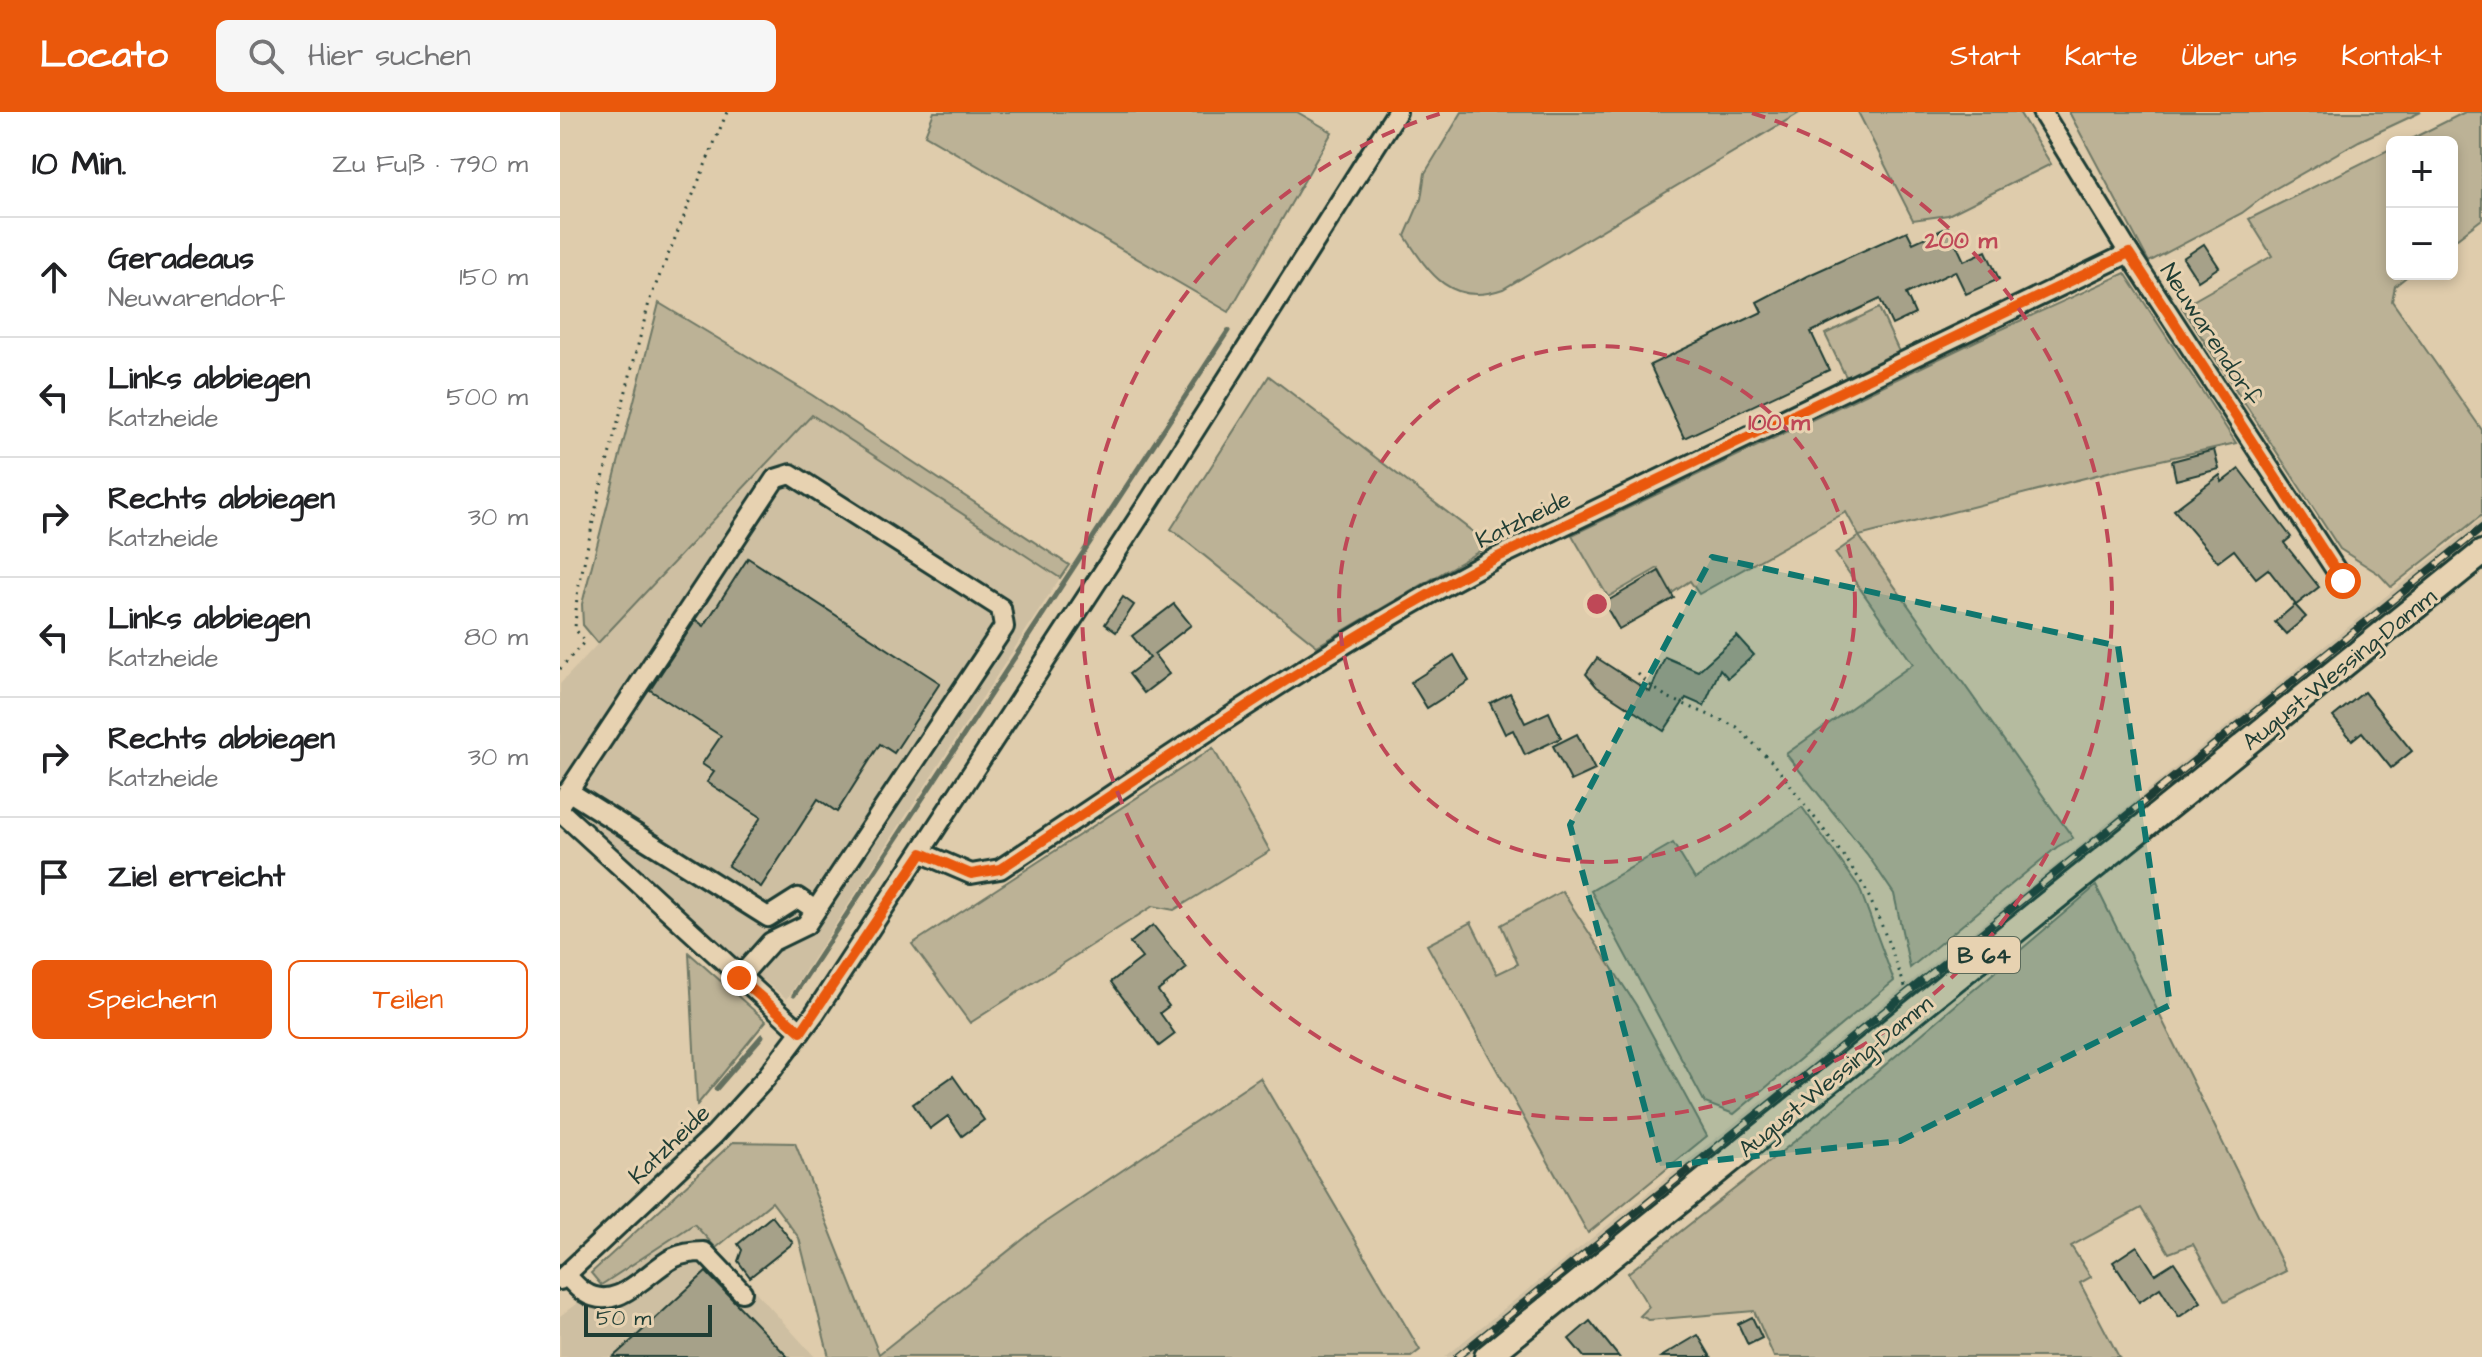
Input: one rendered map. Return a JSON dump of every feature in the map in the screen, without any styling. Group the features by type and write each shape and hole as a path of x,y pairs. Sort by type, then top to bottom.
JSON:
{"main road":[{"name":"August-Wessing-Damm","path":"1487,1357 2482,553"}],"street":[{"name":"Katzheide","path":"563,1277 714,1135 765,1079 801,1032 922,853 1397,112"},
{"name":"Neuwarendorf","path":"2046,114 2129,253 2343,581"},
{"name":"Katzheide","path":"922,853 971,874 1000,869 1423,596 2129,253"},
{"path":"739,978 771,942 806,925 1004,627 1001,608 791,474 775,479 564,798 768,917 798,898 815,910"},
{"path":"560,811 801,1032"},
{"path":"563,1277 584,1293 599,1298 618,1297 672,1259 687,1253 704,1252 742,1292"}],"path":[{"path":"560,669 585,641 575,629 577,595 599,494 650,299 727,112"},
{"path":"1638,674 1667,697 1737,727 1775,765 1865,888 1903,984"}],"highlighted area":[{"path":"1712,557 2118,646 2170,1005 1900,1141 1660,1166 1570,825"}],"shaded area":[{"path":"934,112 1297,112 1332,132 1229,312 925,135"},
{"path":"1462,112 1801,112 1503,289 1470,294 1444,284 1405,236 1421,199 1425,173"},
{"path":"1858,112 2019,112 2051,164 1948,215 1913,220"},
{"path":"2069,112 2421,112 2359,141 2271,191 2242,213 2149,262"},
{"path":"2465,112 2482,112 2482,219 2458,237 2458,136 2417,136"},
{"path":"2386,151 2386,280 2402,280 2395,286 2392,301 2482,430 2482,515 2391,587 2379,574 2340,549 2182,307 2272,256 2249,219"},
{"path":"2125,273 2236,443 2112,471 1859,536 1846,512 1699,594 1690,581 1672,593 1658,568 1608,597 1572,535"},
{"path":"659,303 812,395 1069,565 1060,578 812,415 598,643 583,625 582,604"},
{"path":"1879,308 1901,356 1853,380 1845,375 1825,334"},
{"path":"1269,376 1490,545 1317,646 1171,529"},
{"path":"812,415 1060,578 787,999 675,905 560,796 560,684"},
{"path":"2482,518 2482,533 1466,1357 1444,1357 2077,848"},
{"path":"1859,536 2073,838 2057,847 1910,968 1894,894 1867,854 1786,754 1913,664 1835,553"},
{"path":"1213,748 1270,851 1174,910 1153,906 970,1023 912,944"},
{"path":"1802,807 1859,887 1894,981 1734,1114 1705,1103 1591,891 1673,843 1695,879"},
{"path":"2096,886 2286,1271 2225,1302 2193,1244 2169,1253 2141,1208 2071,1246 2091,1277 2080,1283 2119,1357 1774,1357 1754,1311 1649,1320 1640,1316 1649,1307 1628,1273 1805,1133"},
{"path":"1562,891 1636,1005 1707,1136 1588,1233 1427,945 1471,922 1497,974 1518,964 1501,925"},
{"path":"689,953 766,1021 697,1105"},
{"path":"1260,1078 1420,1350 1411,1357 829,1357 799,1238 772,1202 716,1248 694,1224 601,1285 591,1273 733,1142 795,1143 879,1354 1041,1225"},
{"path":"694,1224 815,1357 560,1357 560,1316"}],"building":[{"path":"1948,227 1964,261 1986,251 1999,279 1966,294 1955,271 1906,294 1915,314 1892,325 1880,299 1811,332 1829,370 1684,438 1650,365 1762,312 1757,302 1807,276 1907,231 1913,243"},
{"path":"2204,244 2219,267 2198,281 2183,258"},
{"path":"2214,450 2219,469 2176,480 2172,461"},
{"path":"2239,469 2291,537 2284,543 2319,587 2296,605 2268,569 2256,578 2234,550 2218,562 2174,510 2220,475 2222,482"},
{"path":"748,558 940,683 894,753 880,744 837,812 818,799 761,887 728,866 761,817 707,782 714,772 702,764 721,736 650,690 696,620 704,626"},
{"path":"1659,571 1674,598 1619,629 1604,603"},
{"path":"1123,597 1134,605 1116,632 1105,624"},
{"path":"1174,604 1191,625 1154,654 1169,674 1144,693 1129,674 1150,658 1132,636"},
{"path":"2295,605 2306,617 2286,634 2275,622"},
{"path":"1737,636 1754,655 1728,678 1720,669 1704,706 1686,698 1664,731 1597,687 1586,674 1597,658 1650,692 1665,657 1698,671"},
{"path":"1454,655 1469,681 1427,708 1411,682"},
{"path":"2364,692 2412,751 2391,768 2362,732 2352,740 2333,717"},
{"path":"1510,693 1525,723 1549,712 1561,738 1525,755 1513,730 1505,734 1490,703"},
{"path":"1577,734 1595,770 1571,781 1553,746"},
{"path":"1153,925 1187,968 1158,991 1169,1006 1160,1013 1175,1034 1159,1046 1111,982 1142,958 1130,943"},
{"path":"953,1076 984,1120 962,1136 948,1116 930,1129 913,1104"},
{"path":"772,1216 793,1243 750,1277 738,1261 742,1250 738,1244"},
{"path":"2137,1246 2155,1274 2174,1262 2201,1302 2179,1317 2160,1288 2139,1302 2113,1262"},
{"path":"706,1272 788,1357 613,1357 631,1341"},
{"path":"1752,1317 1762,1338 1748,1345 1738,1324"},
{"path":"1590,1321 1619,1357 1584,1357 1569,1339"},
{"path":"1698,1335 1711,1357 1661,1357"}],"waterway":[{"path":"794,995 1228,331"},
{"path":"716,1089 762,1036"}],"railway":[{"path":"1457,1357 2482,528"}],"route":[{"path":"739,978 801,1032 922,853 971,874 1000,869 1423,596 2129,253 2343,581"}]}
